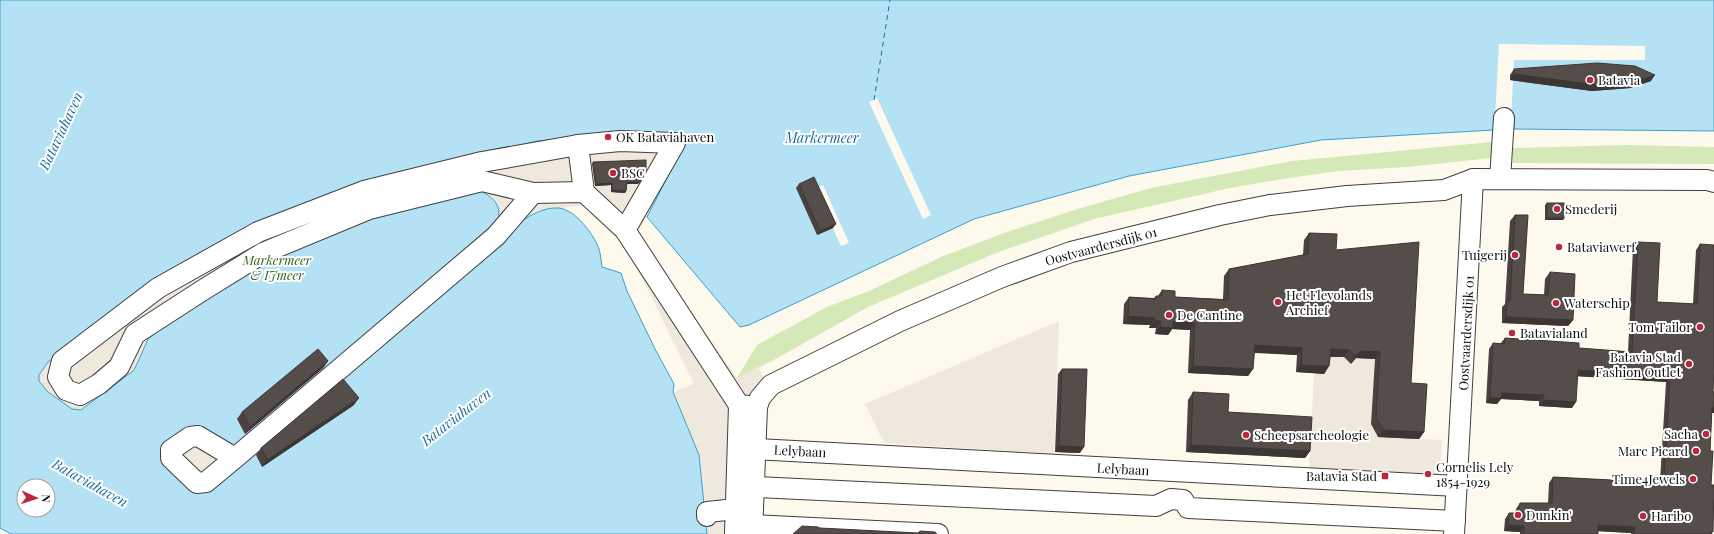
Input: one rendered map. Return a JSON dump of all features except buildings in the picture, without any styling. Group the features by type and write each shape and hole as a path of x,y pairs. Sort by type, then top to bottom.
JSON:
{"street":[{"path":"1500,179 1504,118"},
{"path":"584,192 533,193 482,181 369,209 263,253 203,290 135,334 119,367 99,384 80,395 66,390 58,377 62,362 158,288 258,232 364,191 482,162 578,145 620,141 676,144 625,230"},
{"path":"578,145 584,192 625,230 748,406 745,486 752,530 938,534"},
{"name":"Oostvaardersdijk 01","path":"1457,486 1473,179"},
{"name":"Oostvaardersdijk 01","path":"745,486 755,449 748,406 760,398 771,385 861,340 962,294 1071,252 1220,215 1270,205 1347,196 1444,190 1473,179 1707,180 1714,182"},
{"path":"235,458 496,236 533,193"},
{"name":"Lelybaan","path":"755,449 1457,486"},
{"path":"735,534 736,509 745,486"},
{"path":"745,486 1156,506 1171,499 1183,500 1188,508 1455,528 1457,486"},
{"path":"706,512 736,509"}],"green space":[{"path":"1492,142 1491,158 1407,167 1338,171 1283,179 1230,188 1094,219 996,253 868,307 772,361 737,378 757,345 827,307 869,291 941,257 1004,233 1081,208 1151,188 1292,161"},
{"path":"1629,145 1714,147 1714,164 1512,163 1513,148"}],"shaded area":[{"path":"672,133 684,136 684,145 637,235 737,378 758,367 765,380 753,391 750,405 744,534 707,534 699,456 673,392 694,384 645,284 620,238 585,205 544,210 532,214 208,485 167,459 497,204 489,195 476,189 174,318 148,339 133,371 81,410 72,409 48,392 39,381 39,375 48,362 141,295 204,255 439,166 537,141 602,135","holes":["644,162 645,183 589,186 588,164"]},
{"path":"1059,321 1054,454 884,443 865,404"},
{"path":"1325,356 1375,359 1371,424 1378,437 1442,440 1440,474 1309,468 1314,373 1324,373"}],"water":[{"name":"Markermeer","path":"0,0 1714,0 1714,131 1514,129 1514,118 1493,130 1321,140 1129,176 974,219 749,325 740,327 647,217 684,145 683,136 672,133 602,135 537,141 369,184 141,295 48,362 39,375 39,381 48,392 72,409 81,410 133,371 148,339 174,318 235,277 276,257 374,218 476,189 491,197 498,207 499,212 494,234 238,451 197,432 168,449 196,487 517,224 531,215 547,209 559,208 572,213 589,230 597,243 602,267 621,273 627,291 674,384 673,392 699,455 707,534 11,534 0,528"}],"pier":[{"path":"1499,44 1645,46 1645,60 1514,60 1511,119 1495,117"},
{"path":"877,98 931,215 923,219 869,102"},
{"path":"823,185 849,243 841,246 815,189"}],"ferry route":[{"path":"874,100 890,0"}],"place":[{"name":"Batavia","path":"1590,80"},
{"name":"OK Bataviahaven","path":"608,137"},
{"name":"BSC","path":"613,173"},
{"name":"Smederij","path":"1557,209"},
{"name":"Bataviawerf","path":"1559,247"},
{"name":"Tuigerij","path":"1515,255"},
{"name":"Het Flevolands Archief","path":"1278,302"},
{"name":"Waterschip","path":"1556,303"},
{"name":"De Cantine","path":"1169,315"},
{"name":"Tom Tailor","path":"1700,327"},
{"name":"Batavialand","path":"1512,333"},
{"name":"Batavia Stad Fashion Outlet","path":"1689,364"},
{"name":"Sacha","path":"1706,434"},
{"name":"Scheepsarcheologie","path":"1246,435"},
{"name":"Marc Picard","path":"1696,451"},
{"name":"Cornelis Lely 1854-1929","path":"1428,474"},
{"name":"Batavia Stad","path":"1385,476"},
{"name":"Time4Jewels","path":"1693,479"},
{"name":"Dunkin'","path":"1518,515"},
{"name":"Haribo","path":"1643,516"}],"water label":[{"name":"Bataviahaven","path":"61,131"},
{"name":"Bataviahaven","path":"456,417"},
{"name":"Bataviahaven","path":"90,483"}],"park label":[{"name":"Markermeer & IJmeer","path":"277,268"}]}
